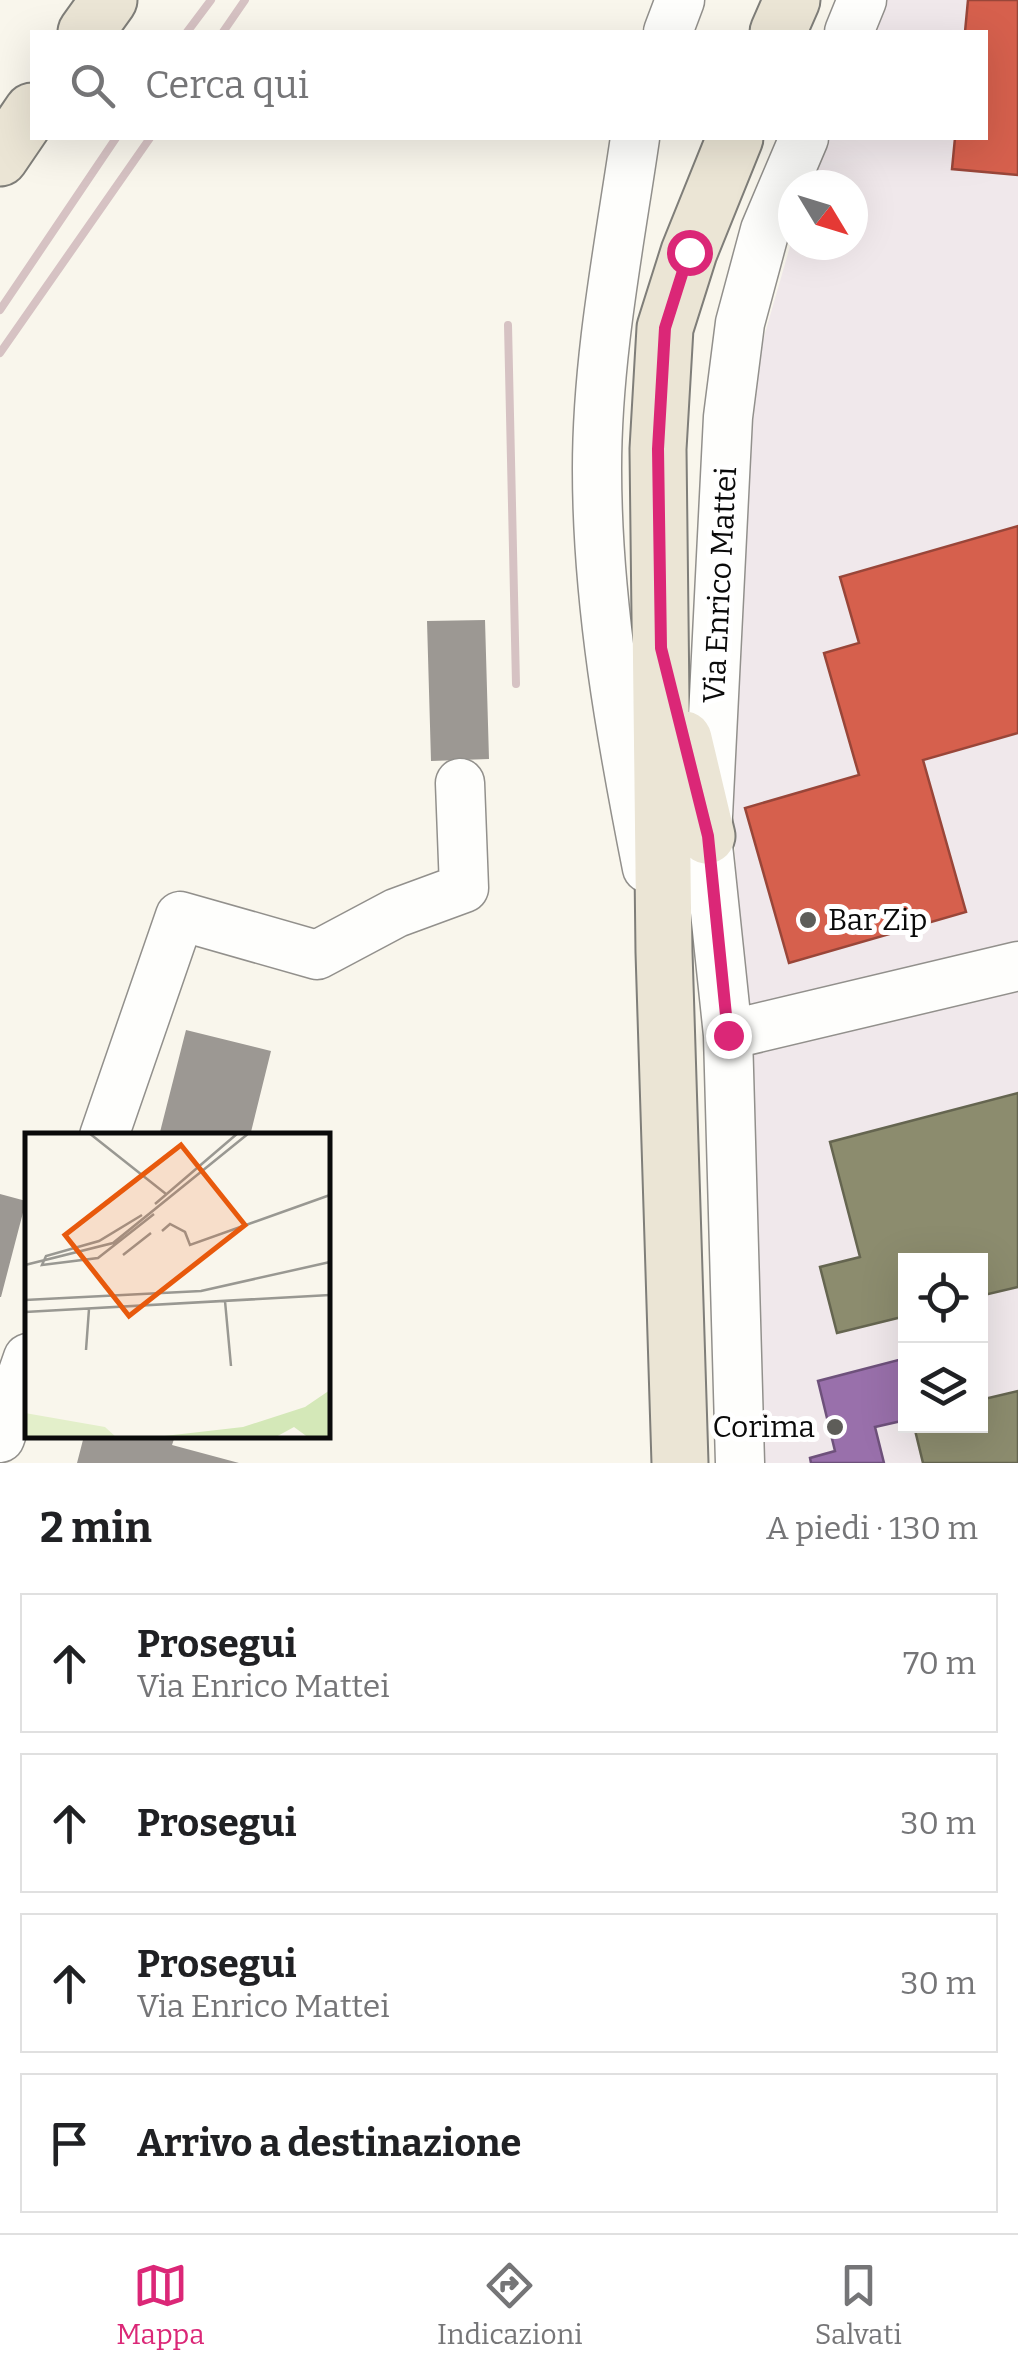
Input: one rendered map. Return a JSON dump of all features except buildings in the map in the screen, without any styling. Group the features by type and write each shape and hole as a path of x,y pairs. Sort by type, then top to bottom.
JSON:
{"main road":[{"path":"87,30 109,0"},
{"path":"779,30 792,0"},
{"path":"0,158 30,114"},
{"name":"Via Enrico Mattei","path":"680,1463 664,952 658,449 665,328 689,252 734,140"},
{"path":"661,648 708,836"}],"street":[{"path":"669,30 680,0"},
{"path":"850,30 862,0"},
{"name":"Via Enrico Mattei","path":"635,140 605,339 597,470 610,655 622,744 664,952"},
{"name":"Via Enrico Mattei","path":"740,1463 728,1035 708,836 728,417 740,322 765,230 803,140"},
{"path":"105,1133 180,916 317,955 396,913 464,888 460,783"},
{"path":"728,1035 1018,966"},
{"path":"0,1438 25,1367"}],"shaded area":[{"path":"883,0 1018,0 1018,1463 763,1463 733,809 753,375 786,260 868,260 868,170 814,170 825,140 988,140 988,30 870,30"}],"railway":[{"path":"188,30 211,0"},
{"path":"224,30 245,0"},
{"path":"0,310 115,140"},
{"path":"0,353 149,140"},
{"path":"508,325 516,684"}],"place":[{"name":"Bar Zip","path":"808,920"},
{"name":"Corima","path":"835,1427"}],"route":[{"path":"689,252 665,328 658,449 661,648 708,836 728,1035"}]}
